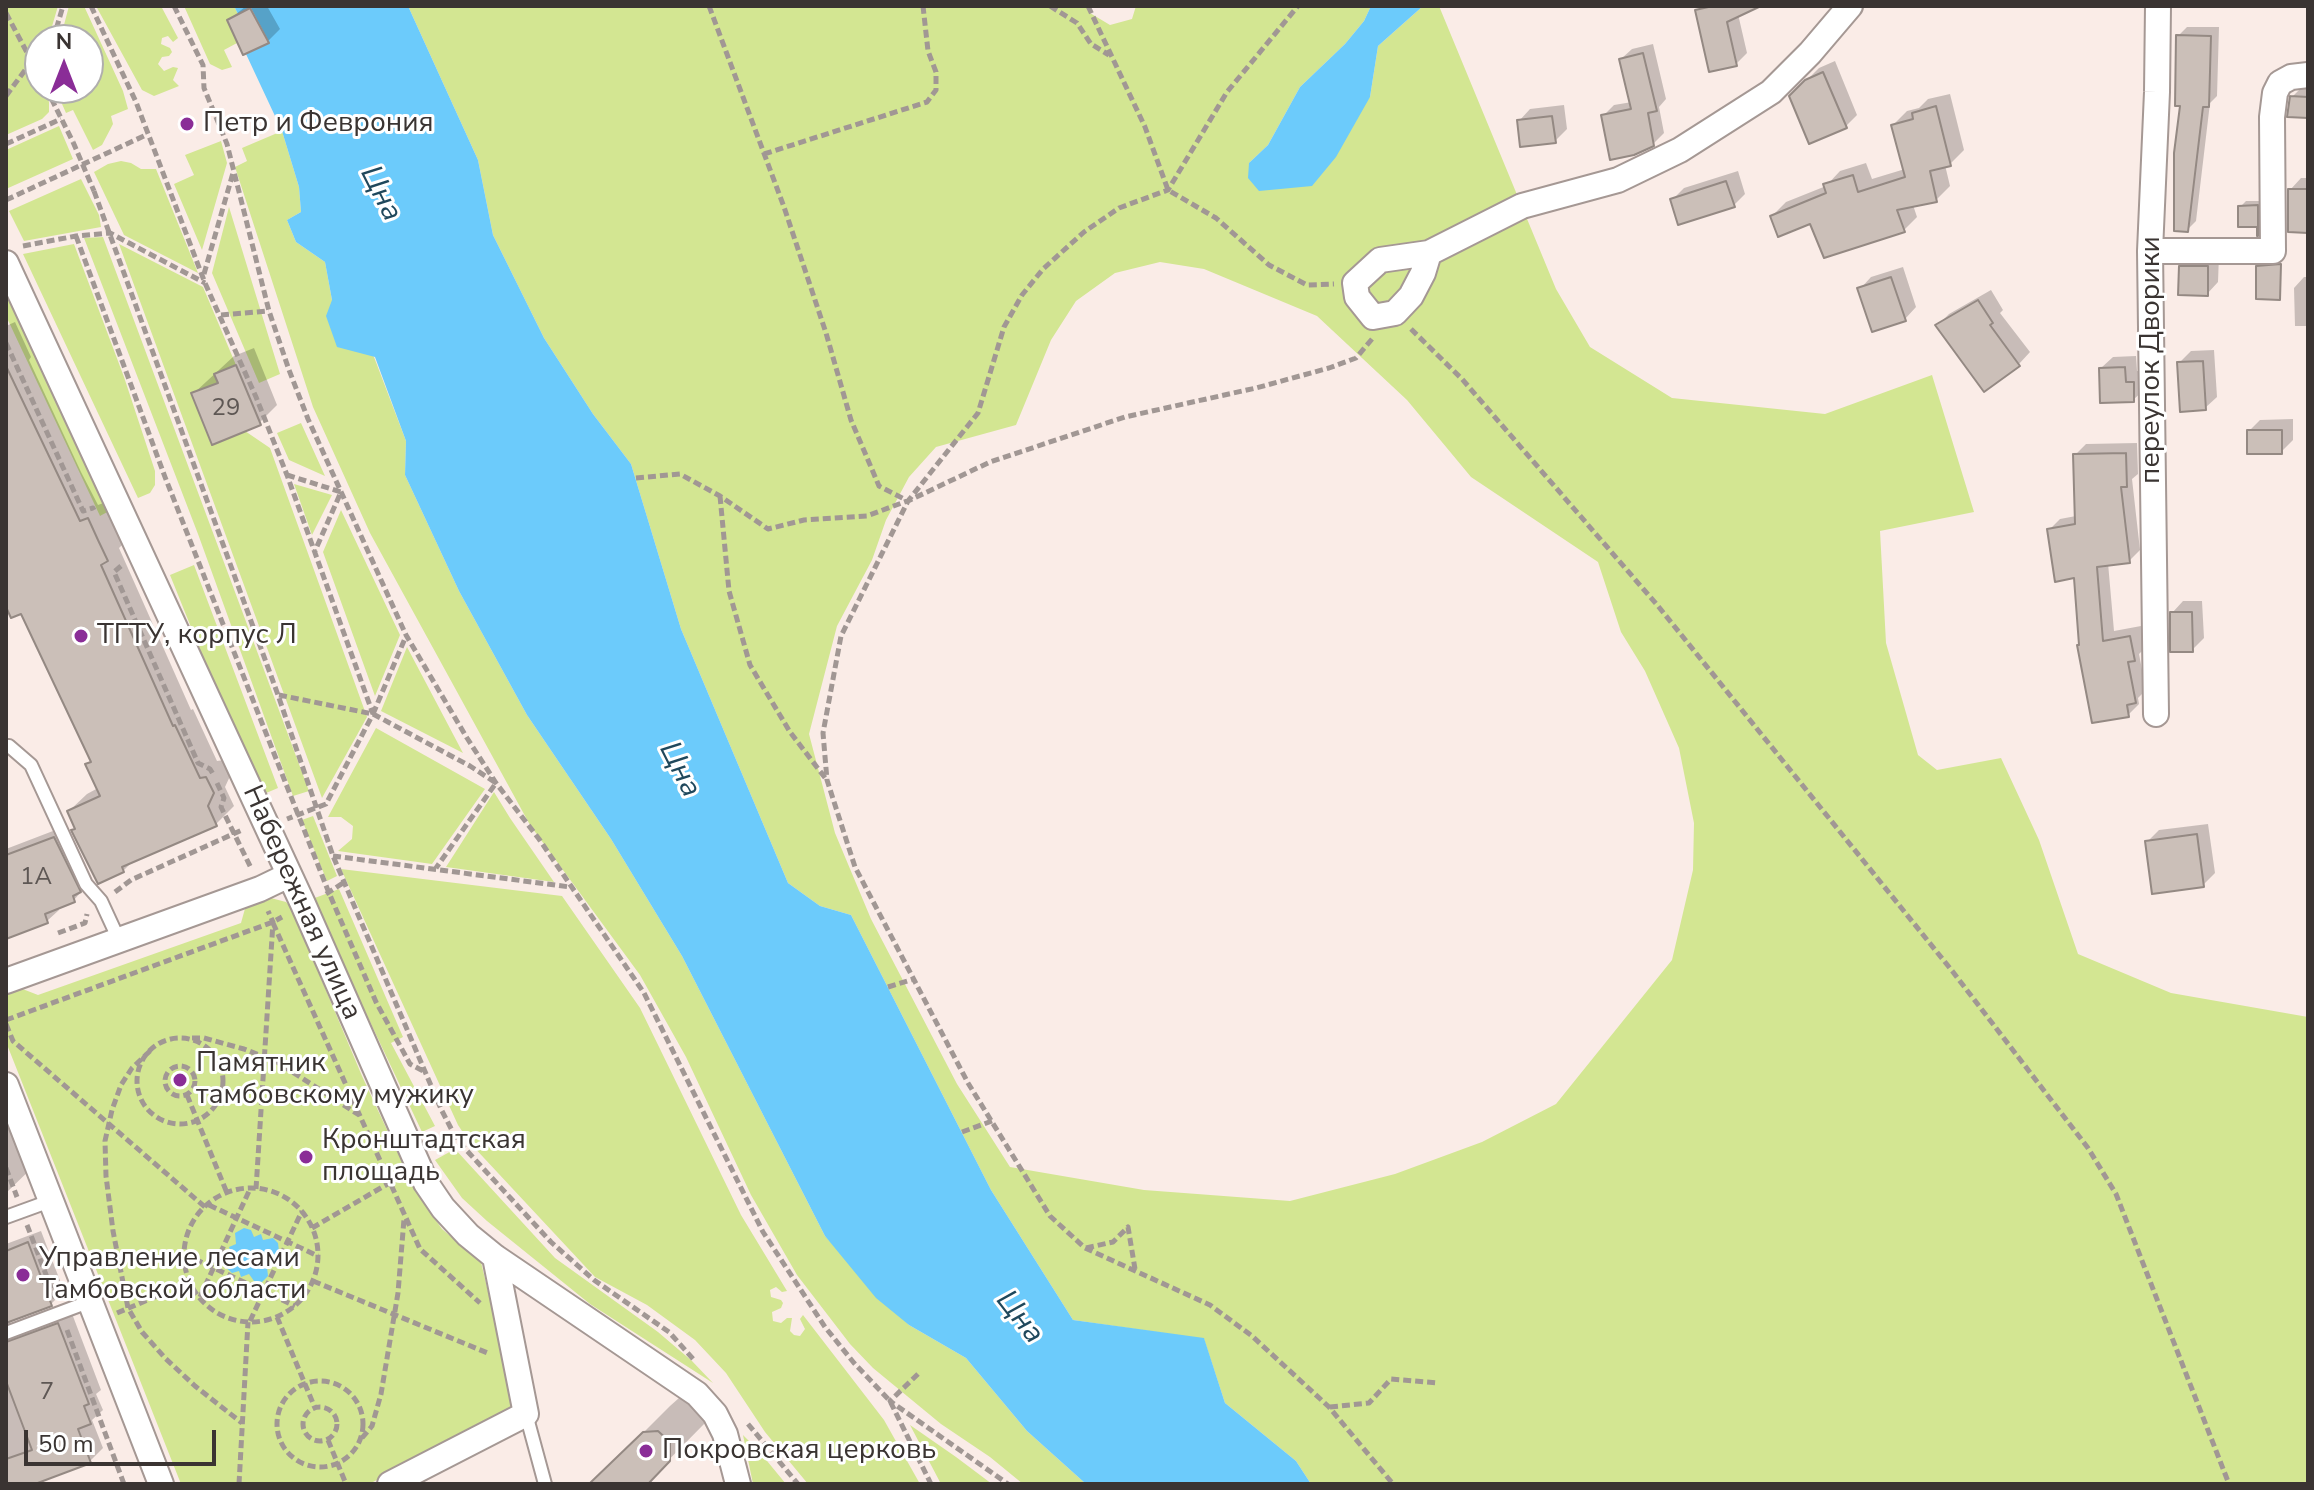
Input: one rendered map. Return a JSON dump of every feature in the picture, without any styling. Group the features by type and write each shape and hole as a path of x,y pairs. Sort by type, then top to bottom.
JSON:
{"street":[{"path":"1429,253 1411,296 1395,313 1373,317 1357,297 1355,283 1380,260 1429,253 1522,206 1618,180 1680,150 1771,92 1850,6"},
{"name":"переулок Дворики","path":"2156,714 2150,251 2158,6"},
{"path":"2150,251 2273,251 2272,117 2275,93 2280,83 2291,77 2308,75"},
{"name":"Набережная улица","path":"10,256 418,1166 443,1208 468,1235 495,1257 697,1394 715,1414 725,1434 738,1484"},
{"path":"6,981 260,889 289,875"},
{"path":"6,1085 161,1484"},
{"path":"390,1484 526,1414 495,1257"}],"lane":[{"path":"7,744 31,765 86,884 101,901 119,940"},
{"path":"6,1217 50,1201"},
{"path":"6,1333 95,1311"},
{"path":"526,1414 545,1484"}],"path":[{"path":"91,6 136,102 146,135 287,475 373,714"},
{"path":"174,6 203,65 204,88 227,144 269,311 308,419 406,635 496,783 539,839 644,993 733,1176 825,1327 890,1401 1008,1484"},
{"path":"709,6 826,333 851,420 879,486 908,501"},
{"path":"764,154 927,102 936,90 936,72 928,51 923,6"},
{"path":"1050,6 1077,23 1091,44 1110,56"},
{"path":"1088,6 1145,127 1168,190 1216,218 1269,265 1307,285 1355,283"},
{"path":"1298,6 1227,92 1168,190 1119,208 1084,232 1043,269 1022,295 1004,327 978,413 908,501 841,636 823,733 827,780 855,867 968,1083 1050,1216 1085,1248 1210,1305 1252,1336 1329,1407 1393,1484"},
{"path":"6,13 24,48"},
{"path":"6,96 24,72"},
{"path":"54,104 73,142 110,233 343,883 457,1140 519,1209 594,1280 669,1332 704,1371"},
{"path":"6,144 61,119"},
{"path":"6,200 146,135"},
{"path":"205,279 234,172"},
{"path":"10,256 76,236 110,233 205,279"},
{"path":"76,236 165,477 329,893 376,1002 410,1064 426,1072"},
{"path":"221,315 269,311"},
{"path":"636,478 680,474 720,496 768,529 804,520 867,516 908,501 990,462 1125,417 1256,388 1356,358 1395,313 1462,379 1658,606 1953,972 2088,1148 2116,1194 2229,1484"},
{"path":"6,343 83,511 93,508 99,520"},
{"path":"287,475 341,492"},
{"path":"315,552 341,492"},
{"path":"720,496 729,591 750,665 790,732 827,780"},
{"path":"116,556 122,568 114,572 198,763 210,769 224,798 221,807 273,922 253,1189 200,1297"},
{"path":"317,808 326,804 373,714 406,635"},
{"path":"278,695 373,714 496,783"},
{"path":"436,868 496,783"},
{"path":"333,856 570,887"},
{"path":"318,1256 206,1206 13,1041 6,1022 273,922 343,883"},
{"path":"888,987 914,979"},
{"path":"150,1051 140,1065 137,1081 141,1098 150,1112 173,1123 197,1121 212,1110 221,1096 223,1079 219,1062 209,1049 195,1041 179,1038"},
{"path":"242,1423 165,1358 142,1332 128,1308 106,1176 105,1141 121,1085 132,1068 164,1041 204,1038 264,1057 304,1077 360,1115"},
{"path":"186,1066 194,1074 195,1086 187,1095 174,1096 166,1087 166,1075 174,1067 186,1066"},
{"path":"187,1095 227,1193"},
{"path":"962,1132 992,1121"},
{"path":"312,1228 418,1166"},
{"path":"253,1189 272,1191 288,1199 302,1211 317,1241 318,1256 308,1291 296,1306 266,1321 231,1319 215,1312 190,1282 184,1254 187,1235 206,1206 227,1193 253,1189"},
{"path":"239,1484 249,1322 302,1211"},
{"path":"361,1439 364,1422 359,1405 349,1392 328,1383 305,1384 290,1394 281,1408 277,1425 281,1441 290,1455 304,1464 321,1467 338,1464 352,1454 372,1426 395,1315 405,1215"},
{"path":"1085,1248 1113,1242 1128,1227 1135,1269"},
{"path":"184,1254 296,1306"},
{"path":"313,1281 516,1365"},
{"path":"95,1311 128,1308 190,1282"},
{"path":"277,1317 315,1408"},
{"path":"890,1401 918,1374"},
{"path":"1329,1407 1369,1403 1391,1379 1439,1383"},
{"path":"890,1401 931,1484"},
{"path":"315,1408 326,1408 336,1416 337,1430 328,1440 314,1441 304,1431 304,1418 315,1408"},
{"path":"743,1418 798,1484"},
{"path":"328,1440 346,1484"}],"green space":[{"path":"6,6 58,6 53,24 24,24 24,104 49,104 49,112 42,119 6,135"},
{"path":"69,6 84,6 92,24 64,24"},
{"path":"96,6 161,6 178,38 173,42 168,36 162,38 161,44 172,52 162,57 158,64 164,71 178,68 173,80 179,86 154,96 142,90"},
{"path":"184,6 234,6 238,14 227,20 237,43 224,50 232,67 222,70 210,64"},
{"path":"408,6 1086,6 1090,13 1110,25 1132,19 1136,6 1371,6 1364,21 1345,44 1300,87 1268,145 1249,163 1370,97 1378,46 1423,6 1439,6 1556,289 1590,347 1672,398 1825,414 1932,375 1974,512 1880,531 1886,643 1918,755 1937,770 2001,758 2039,840 2078,954 2171,993 2308,1017 2308,1484 1311,1484 1296,1461 1225,1403 1204,1339 1073,1320 991,1190 851,915 820,906 788,883 681,629 631,464 593,414 544,338 493,235 478,160","holes":["1160,262 1204,269 1317,316 1407,400 1471,477 1598,562 1621,632 1645,671 1679,748 1694,823 1693,870 1672,960 1556,1104 1482,1142 1395,1174 1290,1201 1144,1190 1010,1167 957,1084 871,919 835,833 809,734 837,626 872,560 886,520 909,477 936,447 1016,425 1051,340 1076,301 1115,273"]},
{"path":"104,50 128,109 111,116 113,124 102,145 93,150 73,110 66,113 62,104 104,104"},
{"path":"59,126 73,159 6,189 6,150"},
{"path":"282,131 299,187 301,212 287,220 296,242 325,262 332,300 374,357 406,441 405,475 459,591 527,715 611,839 682,956 825,1236 909,1325 966,1358 1027,1431 1086,1484 1023,1484 941,1424 873,1368 850,1344 797,1275 751,1195 686,1057 640,975 530,825 370,533 313,407 235,167 247,161 242,148"},
{"path":"221,141 227,163 202,250 174,184 194,175 185,155"},
{"path":"121,161 141,169 156,169 198,273 124,235 94,172"},
{"path":"81,179 99,215 101,227 24,241 9,211"},
{"path":"229,207 280,374 259,383 212,273"},
{"path":"103,237 309,791 293,796 198,534 84,238"},
{"path":"74,244 155,471 155,485 150,493 138,498 23,254"},
{"path":"119,244 203,287 236,365 214,374 218,383 191,393 211,444 245,431 270,448 367,717 322,798"},
{"path":"6,286 111,510 100,516 6,316"},
{"path":"301,423 325,476 289,460 277,433"},
{"path":"294,484 332,495 312,535"},
{"path":"341,510 400,635 375,696 323,552"},
{"path":"194,565 278,788 259,796 170,575"},
{"path":"407,647 463,753 381,711"},
{"path":"376,728 485,789 432,864 338,851 352,839 353,826 341,817 328,817"},
{"path":"494,792 510,818 554,882 446,867"},
{"path":"313,816 337,876 327,881 302,820"},
{"path":"341,869 562,896 640,1008 741,1215 787,1291 782,1292 776,1287 770,1290 771,1297 783,1303 781,1308 772,1312 773,1321 781,1323 792,1318 790,1331 800,1336 805,1329 800,1319 803,1315 884,1420 920,1484 808,1484 765,1432 726,1373 695,1340 647,1305 595,1277 470,1143 458,1125"},
{"path":"339,889 403,1037 391,1043 435,1126 422,1132 312,899"},
{"path":"267,897 286,902 291,907 362,1076 416,1192 442,1229 481,1262 516,1409 369,1484 181,1484 6,1042 6,993 20,988 38,995 241,923 246,905","holes":["254,1237 263,1240 267,1267 225,1269 222,1262 237,1244"]},
{"path":"455,1149 555,1258 658,1332 713,1383 590,1304 487,1221 462,1198 435,1160"},
{"path":"910,1425 956,1457 992,1484 941,1484"},
{"path":"743,1435 758,1450 786,1484 753,1484"}],"water":[{"name":"Цна","path":"234,6 408,6 478,160 493,235 544,338 593,414 631,464 681,629 788,883 820,906 851,915 991,1190 1073,1320 1204,1338 1225,1403 1296,1461 1311,1484 1086,1484 1027,1431 966,1358 909,1325 876,1298 825,1236 682,956 611,839 527,715 459,591 405,475 406,441 375,357 337,347 326,316 332,300 325,262 296,242 287,220 301,212 299,187 282,131 246,54 269,42 251,8 238,14"},
{"path":"1371,6 1423,6 1378,46 1370,97 1336,157 1312,186 1259,191 1248,178 1249,163 1268,145 1300,87 1345,44 1364,21"},
{"path":"244,1228 251,1230 254,1237 261,1234 263,1240 273,1238 278,1243 279,1251 271,1257 273,1264 267,1267 268,1276 262,1282 254,1281 249,1274 241,1277 239,1271 232,1273 223,1265 224,1259 231,1253 229,1247 236,1244 235,1233"}],"building":[{"path":"1713,6 1761,6 1727,22 1737,66 1709,72 1695,10"},
{"path":"250,8 269,43 243,55 227,20"},
{"path":"2176,35 2211,36 2209,107 2203,107 2188,232 2174,231 2174,153 2180,106 2175,106"},
{"path":"1643,53 1657,111 1648,113 1654,146 1634,155 1610,160 1601,115 1631,109 1619,59"},
{"path":"1823,72 1847,128 1809,144 1789,96 1805,80"},
{"path":"2290,96 2308,97 2308,118 2287,117"},
{"path":"1936,106 1951,166 1930,171 1937,202 1897,210 1905,232 1824,258 1810,224 1778,237 1770,216 1826,193 1823,184 1853,175 1858,192 1905,177 1891,125 1913,119 1912,113"},
{"path":"1552,116 1556,143 1520,147 1517,120"},
{"path":"1726,181 1735,207 1678,225 1670,199"},
{"path":"2288,189 2308,189 2308,233 2288,232"},
{"path":"2258,205 2257,236 2257,227 2238,227 2238,206"},
{"path":"2281,264 2280,300 2256,299 2256,266"},
{"path":"2179,266 2208,266 2208,296 2178,295"},
{"path":"1891,277 1906,321 1872,332 1857,288"},
{"path":"1978,300 1993,323 1990,325 2020,366 1984,392 1935,325"},
{"path":"2203,361 2206,410 2180,412 2177,362"},
{"path":"236,365 261,425 212,445 191,393 218,383 214,374"},
{"name":"ТГТУ, корпус Л","path":"6,366 80,521 88,518 108,561 101,565 173,726 200,778 206,777 214,793 208,806 217,826 122,867 124,872 98,884 71,830 75,829 67,811 100,796 85,764 91,762 21,614 11,618 6,607"},
{"path":"2125,367 2126,382 2134,382 2134,402 2100,403 2099,368"},
{"path":"2247,430 2282,430 2282,454 2247,454"},
{"path":"2126,453 2127,487 2121,487 2130,563 2097,567 2103,641 2130,636 2135,661 2128,662 2136,703 2127,705 2129,717 2092,723 2077,645 2074,578 2055,582 2047,529 2075,524 2073,454"},
{"path":"2170,612 2192,612 2193,652 2170,652"},
{"path":"2197,834 2204,887 2152,894 2145,841"},
{"path":"54,837 81,892 73,896 75,902 45,914 48,923 6,939 6,855"},
{"name":"Управление лесами Тамбовской области","path":"28,1242 52,1306 6,1323 6,1251"},
{"path":"58,1323 89,1404 84,1406 91,1424 78,1429 91,1463 35,1484 6,1484 6,1459 32,1450 6,1381 6,1342"},
{"name":"Покровская церковь","path":"658,1431 670,1442 670,1461 648,1484 589,1484 643,1432"}],"place":[{"name":"Петр и Феврония","path":"187,124"},
{"name":"ТГТУ, корпус Л","path":"81,636"},
{"name":"Памятник тамбовскому мужику","path":"180,1080"},
{"name":"Кронштадтская площадь","path":"306,1157"},
{"name":"Управление лесами Тамбовской области","path":"23,1275"},
{"name":"Покровская церковь","path":"646,1451"}]}
